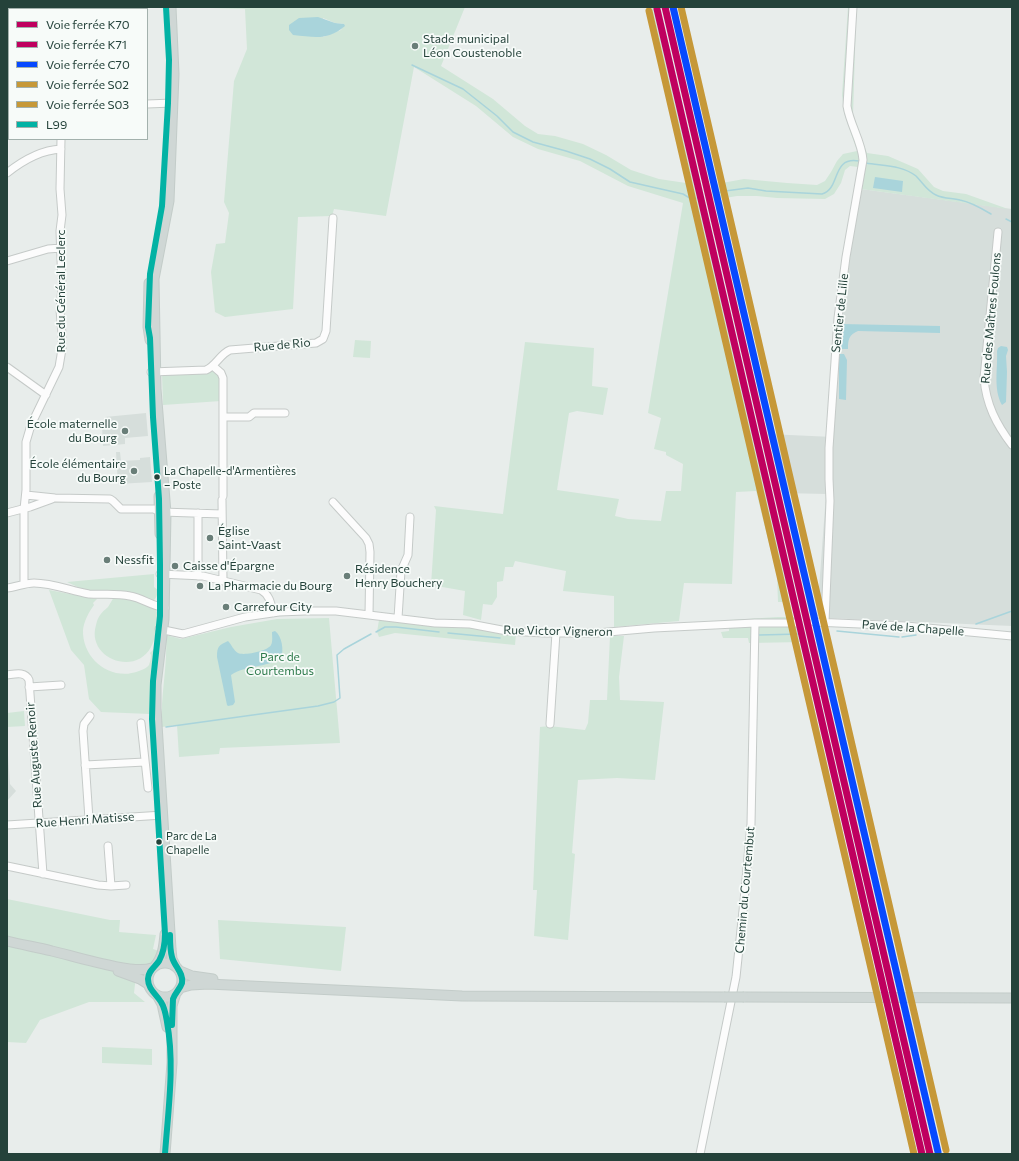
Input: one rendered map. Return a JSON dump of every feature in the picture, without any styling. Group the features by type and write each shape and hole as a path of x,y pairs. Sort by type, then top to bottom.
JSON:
{"main road":[{"path":"166,7 171,103"},
{"path":"148,984 148,975 161,957 164,947 165,934 156,699 162,607 163,512 158,425 148,327 149,279 162,208 171,103 174,63 172,7"},
{"path":"160,815 170,949 172,959 182,980 172,1006 172,1050 165,1154"},
{"path":"11,942 139,970 153,967 164,962 171,963 188,975 206,979 272,983 312,988"},
{"path":"11,942 55,956 127,974 148,984 162,1004 166,1021 170,1058 170,1076"},
{"path":"157,995 166,997 191,984 208,984 462,996 1012,998"}],"street":[{"name":"Sentier de Lille","path":"825,622 830,501 829,448 838,318 846,257 863,160 861,148 849,117 847,106 853,7"},
{"path":"148,104 171,103"},
{"name":"Rue du Général Leclerc","path":"24,584 26,442 29,430 59,367 62,349 60,310 62,291 62,207 60,189 61,140"},
{"path":"7,173 19,164 42,153 61,149"},
{"name":"Rue de Rio","path":"214,366 226,352 230,350 316,343 323,339 326,331 333,218"},
{"name":"Rue des Maîtres Foulons","path":"998,232 984,378 985,390 992,413 1012,444"},
{"path":"7,260 48,249 61,248"},
{"path":"153,371 206,370 214,366 221,373 223,417 223,581"},
{"path":"7,367 46,395"},
{"path":"223,417 248,417 254,413 285,413"},
{"path":"26,495 55,498 110,499 115,502 117,511 121,514 153,514 163,512 222,514"},
{"path":"7,513 24,509 55,498"},
{"path":"333,502 366,538 369,544 369,615"},
{"path":"198,513 198,576"},
{"path":"398,618 401,571 408,555 410,517"},
{"path":"163,574 198,576 264,591 269,598 273,613"},
{"path":"7,588 24,584 40,583 91,594 130,596 162,607"},
{"name":"Rue Victor Vigneron","path":"161,630 181,634 234,620 273,613 320,610 435,623 470,624 507,631 556,633 606,632 754,623 796,623"},
{"name":"Pavé de la Chapelle","path":"814,622 906,626 1012,636"},
{"name":"Chemin du Courtembut","path":"700,1154 736,977 744,901 751,824 754,623"},
{"path":"550,724 556,633"},
{"name":"Rue Auguste Renoir","path":"7,675 21,674 28,678 42,874"},
{"name":"Rue Auguste Renoir","path":"29,687 61,685"},
{"path":"89,819 83,731 84,724 90,716"},
{"path":"141,723 148,788"},
{"path":"86,765 145,762"},
{"name":"Rue Henri Matisse","path":"7,825 160,815"},
{"path":"108,846 111,886"},
{"path":"7,866 90,884 111,886 126,885"}],"shaded area":[{"path":"861,189 1012,209 1012,626 828,618 817,616 826,494 782,493 768,434 833,437 841,316"},
{"name":"École maternelle du Bourg","path":"146,413 148,436 125,438 125,444 103,446 102,426 106,424 105,417"},
{"name":"École élémentaire du Bourg","path":"116,452 120,452 121,461 140,460 140,458 150,457 152,482 118,484"},
{"path":"7,741 10,784 16,791 7,801"}],"green space":[{"path":"175,7 465,7 441,66 493,99 525,126 538,134 555,136 583,144 606,155 631,170 659,179 686,183 687,177 648,7 659,7 789,567 786,569 787,602 778,602 777,576 756,491 736,492 732,584 684,583 679,621 614,627 614,596 563,591 566,571 515,561 513,567 505,567 503,581 497,582 497,597 492,605 483,604 481,620 463,615 465,591 431,585 436,510 434,506 503,514 525,342 594,348 592,386 608,388 603,415 577,411 569,413 557,490 619,499 615,516 628,519 661,521 666,491 681,491 683,464 666,455 666,452 654,449 661,418 648,413 683,203 628,186 580,161 538,149 513,137 476,106 414,67 386,216 334,209 332,216 298,217 293,309 225,317 215,312 211,272 216,244 225,243 229,213 224,202 234,81 247,49 245,9","holes":["323,18 335,23 344,24 341,30 323,37"]},
{"path":"848,7 864,7 857,8 853,115 867,153 888,156 918,169 934,187 943,191 966,194 1008,209 861,189 841,316 834,437 826,437 831,363 840,287 858,167 850,166 845,170 841,183 834,194 825,199 737,196 713,200 711,185 744,179 817,185 825,181 843,154 857,151 844,113 842,95"},
{"path":"355,340 371,341 370,358 353,357"},
{"path":"214,370 220,377 221,401 163,405 162,374"},
{"path":"154,574 154,587 158,590 153,601 82,589 67,582"},
{"path":"49,590 97,599 93,603 94,605 84,623 83,630 87,650 100,666 109,671 118,673 129,674 139,671 149,665 151,656 150,653 154,649 150,678 150,714 101,712 89,699 84,665 71,650"},
{"path":"114,597 133,599 153,608 157,612 154,639 151,647 144,656 134,661 124,662 114,660 98,647 95,637 96,625 99,617"},
{"path":"800,617 803,642 749,643 748,638 723,638 721,632 729,631 729,620"},
{"name":"Parc de Courtembus","path":"329,618 340,743 220,748 219,754 179,757 177,725 162,727 166,635 181,639 231,627 277,619"},
{"path":"379,620 460,625 516,634 515,645 395,633 379,637 377,632"},
{"path":"610,636 624,636 619,677 620,700 664,702 655,780 617,778 578,780 572,853 575,854 568,940 534,936 537,890 533,890 540,727 549,726 585,730 588,723 590,700 607,700"},
{"path":"24,711 25,726 7,727 7,713"},
{"path":"7,899 110,920 120,920 119,932 156,935 153,949 159,951 154,962 145,966 137,967 134,993 145,1002 89,1002 40,1020 26,1043 7,1042"},
{"path":"218,920 346,927 341,971 220,959"},
{"path":"102,1047 152,1049 152,1065 102,1063"}],"water":[{"path":"318,17 335,23 344,24 345,26 332,34 320,37 293,35 289,30 289,25 299,18"},
{"path":"875,177 903,181 902,192 873,188"},
{"path":"841,324 940,326 940,333 858,331 850,338 848,349 840,349"},
{"path":"1001,346 1007,347 1008,350 1006,356 1006,402 1002,405 999,399 996,378 997,351"},
{"path":"840,354 844,354 847,360 846,400 839,399"},
{"path":"275,631 282,643 281,658 231,675 235,702 233,705 228,706 217,657 217,650 219,646 228,641 235,651 241,654 261,651 271,645 272,632"}],"waterway":[{"path":"412,65 463,89 497,116 513,132 533,142 590,159 610,169 630,182 683,194 693,200"},
{"path":"714,194 748,188 766,191 822,194 828,191 832,186 840,168 844,163 859,161"},
{"path":"866,163 892,166 911,172 936,195 968,202 991,214"},
{"path":"1006,219 1012,222"},
{"path":"976,624 1012,611"},
{"path":"376,632 385,627 439,632"},
{"path":"837,631 899,637"},
{"path":"448,633 500,638"},
{"path":"166,727 318,706 334,702 340,698 337,655 344,649 371,634"},
{"path":"759,635 800,634"},
{"path":"902,637 916,635"}],"rail line":[{"name":"K70","path":"665,7 930,1154"},
{"name":"C70","path":"673,7 938,1152"},
{"name":"S03","path":"681,7 946,1150"},
{"name":"K71","path":"657,9 922,1154"},
{"name":"S02","path":"649,11 914,1154"}],"transit line":[{"name":"L99","path":"165,1154 171,1071 169,1038 163,1007 148,983 150,971 159,961 162,954 165,934 152,719 153,681 160,616 160,565 159,499 153,417 150,338 148,327 150,274 162,206 168,103 169,60 166,7"},
{"name":"L99","path":"170,935 170,949 172,957 182,976 182,983 173,999 172,1025"}],"place":[{"name":"Stade municipal Léon Coustenoble","path":"415,46"},
{"name":"École maternelle du Bourg","path":"125,431"},
{"name":"École élémentaire du Bourg","path":"134,471"},
{"name":"La Chapelle-d'Armentières – Poste","path":"157,477"},
{"name":"Église Saint-Vaast","path":"210,538"},
{"name":"Nessfit","path":"107,560"},
{"name":"Caisse d'Épargne","path":"175,566"},
{"name":"Résidence Henry Bouchery","path":"347,576"},
{"name":"La Pharmacie du Bourg","path":"200,586"},
{"name":"Carrefour City","path":"226,607"},
{"name":"Parc de La Chapelle","path":"159,842"}]}
